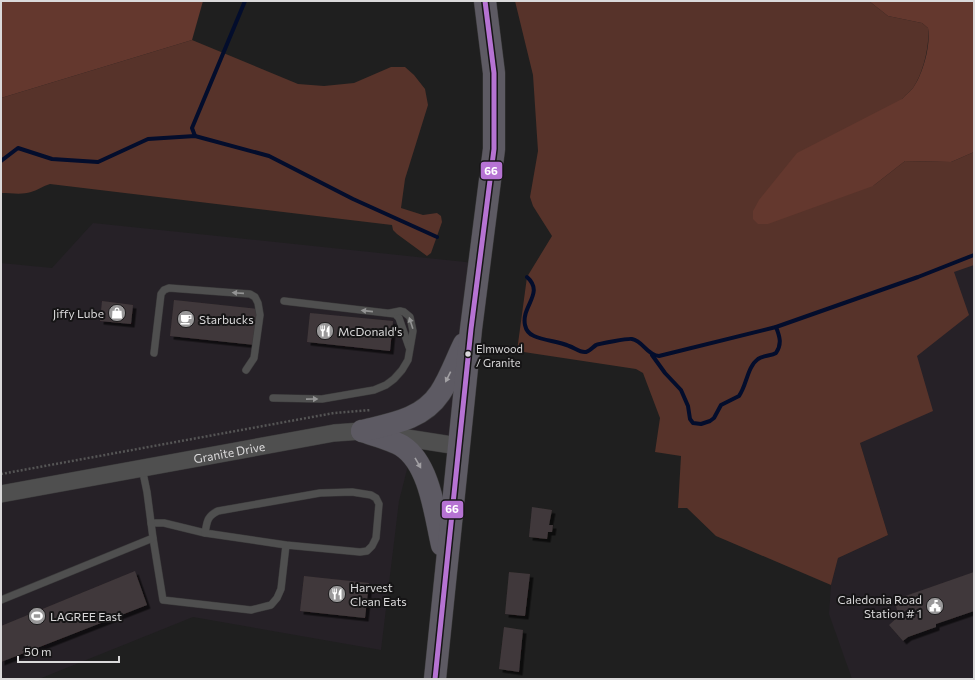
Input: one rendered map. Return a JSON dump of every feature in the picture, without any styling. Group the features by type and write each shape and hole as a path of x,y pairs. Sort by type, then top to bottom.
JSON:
{"main road":[{"path":"435,679 471,329 494,149 494,73 485,1"},
{"path":"362,431 398,422 418,414 428,406 440,393 471,329"},
{"path":"362,431 401,445 411,452 419,464 431,496 446,563"}],"street":[{"name":"Granite Drive","path":"1,494 334,433 362,431 458,446"}],"lane":[{"path":"154,353 161,294 164,290 169,288 250,294 255,297 258,303 260,315 254,358 246,370"},
{"path":"273,398 322,399 374,390 386,385 402,370 408,360 410,349 399,318 395,314 284,301"},
{"path":"142,468 163,600 251,610 271,605 277,598 281,589 286,546"},
{"path":"151,523 164,523 205,533 286,546 360,552 367,551 372,546 376,538 379,504 376,498 362,492 320,493 218,511 212,514 208,519 205,533"},
{"path":"1,600 153,538"}],"path":[{"path":"1,474 334,413 371,410"}],"shaded area":[{"path":"1,1 203,1 192,40 1,98"},
{"path":"515,1 869,1 888,16 922,23 928,28 927,51 923,67 917,82 902,99 873,186 905,161 951,162 974,152 974,265 954,272 969,315 917,356 933,411 860,443 888,535 838,558 831,585 716,536 687,508 678,508 681,456 655,452 660,418 643,373 636,369 517,351 527,277 552,236 533,206 530,197 538,151 533,75"},
{"path":"869,1 974,1 974,152 951,162 905,161 873,186 768,224 758,224 753,219 753,211 759,200 797,153 902,99 917,82 927,51 929,35 928,28 922,23 888,16"},
{"path":"192,40 298,84 324,86 354,83 391,67 405,67 414,75 425,89 428,105 405,179 401,208 423,215 437,213 441,216 442,222 431,253 427,256 397,234 393,230 392,225 50,184 28,193 1,193 1,98"},
{"path":"93,223 475,263 452,450 413,446 399,501 381,650 193,617 39,679 1,679 1,263 52,268"},
{"path":"974,245 974,679 852,679 829,614 831,585 838,558 888,535 860,443 895,279"}],"building":[{"path":"174,300 259,309 255,345 170,336"},
{"name":"Jiffy Lube","path":"102,301 133,305 131,324 100,321"},
{"path":"310,313 393,321 390,351 307,342"},
{"path":"532,507 552,510 549,525 553,525 552,532 548,532 547,539 529,537"},
{"path":"135,571 147,605 1,662 1,626"},
{"path":"509,572 530,574 525,616 505,614"},
{"name":"Caledonia Road Station # 1","path":"974,572 974,611 936,624 936,627 908,637 903,641 889,625 899,616 894,600"},
{"path":"304,576 369,583 365,618 300,611"},
{"path":"504,627 523,630 519,672 499,669"}],"waterway":[{"path":"195,136 192,128 245,1"},
{"path":"1,161 18,148 52,159 98,162 148,139 195,136 269,156 353,199 437,237"},
{"path":"527,277 532,283 534,289 526,312 525,325 528,332 532,335 565,344 584,352 589,351 598,344 632,339 639,342 651,353 659,356 776,327 918,277 974,255"},
{"path":"652,355 665,373 681,390 688,406 690,419 693,423 701,424 714,418 721,405 739,396 754,362 760,358 776,353 780,340 776,327"}],"transit line":[{"name":"66","path":"435,679 471,329 494,149 494,73 485,1"}],"place":[{"name":"Jiffy Lube","path":"117,313"},
{"name":"Starbucks","path":"186,319"},
{"name":"McDonald's","path":"325,331"},
{"name":"Elmwood / Granite","path":"468,354"},
{"name":"Harvest Clean Eats","path":"337,594"},
{"name":"Caledonia Road Station # 1","path":"935,606"},
{"name":"LAGREE East","path":"37,616"}]}
